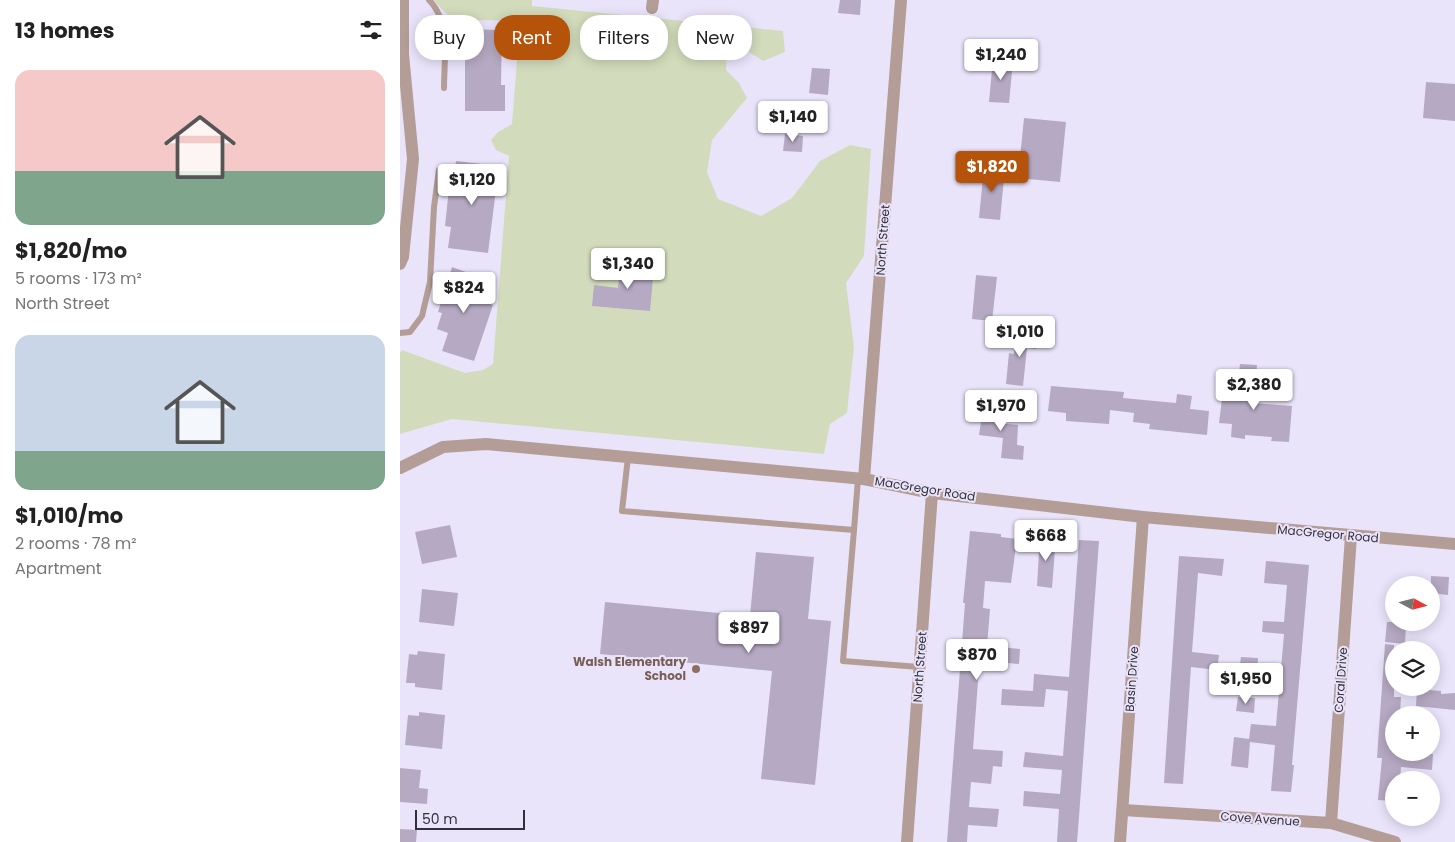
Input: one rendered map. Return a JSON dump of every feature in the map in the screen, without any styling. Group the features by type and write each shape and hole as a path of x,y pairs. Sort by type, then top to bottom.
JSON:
{"street":[{"path":"400,264 403,257 413,159 403,54 404,0"},
{"name":"North Street","path":"861,479 901,0"},
{"name":"MacGregor Road","path":"400,468 443,447 486,444 861,479 932,493 1143,517 1455,544"},
{"name":"North Street","path":"907,842 932,493"},
{"name":"Basin Drive","path":"1120,842 1143,517"},
{"name":"Coral Drive","path":"1331,823 1351,536"},
{"name":"Cove Avenue","path":"1123,810 1331,823 1395,842"}],"lane":[{"path":"429,0 436,7 444,31 444,88"},
{"path":"400,333 410,332 422,316 430,282 434,207 439,170"},
{"path":"628,457 622,511 854,530"},
{"path":"861,479 854,530 843,661 920,667"}],"green space":[{"path":"433,0 532,0 532,6 622,15 580,15 580,60 668,60 668,20 678,21 678,60 726,60 726,70 739,83 747,98 712,140 707,172 718,199 761,216 792,198 820,161 850,145 871,149 864,256 846,283 854,347 847,413 830,424 824,454 452,419 400,434 400,353 402,350 465,373 483,370 493,364 509,156 496,150 491,140 498,132 512,124 517,60 570,60 570,15 494,15 494,20 484,20 484,15 448,15"},
{"path":"752,28 783,31 785,52 763,61 752,54"}],"building":[{"path":"840,0 861,0 860,15 838,13"},
{"path":"484,30 494,30 494,60 501,60 501,85 505,85 505,111 465,111 465,60 484,60"},
{"path":"993,59 1013,61 1009,103 989,102"},
{"path":"812,68 830,69 828,95 809,93"},
{"path":"1426,82 1455,84 1455,121 1423,118"},
{"path":"1024,118 1066,122 1060,182 1018,178"},
{"path":"785,134 803,136 802,152 783,151"},
{"path":"456,161 499,166 488,253 448,248 451,227 445,226 449,188 452,188"},
{"path":"984,166 1005,168 1000,220 979,218"},
{"path":"620,264 654,267 650,311 592,306 594,285 618,288"},
{"path":"452,267 490,281 484,301 493,305 474,361 442,351 448,333 437,329 442,313 438,312"},
{"path":"976,275 997,277 992,321 972,319"},
{"path":"1017,332 1038,335 1036,349 1027,348 1023,386 1006,384 1009,353 1014,354"},
{"path":"1240,364 1257,365 1254,403 1292,406 1289,442 1271,441 1272,437 1245,435 1245,439 1231,437 1232,424 1219,423 1223,391 1237,392"},
{"path":"1051,386 1124,392 1123,398 1176,403 1177,394 1192,396 1190,409 1209,411 1207,435 1149,429 1150,424 1133,422 1134,413 1110,410 1109,424 1066,421 1066,413 1048,411"},
{"path":"984,402 999,404 996,423 1018,425 1017,445 1024,446 1023,460 1001,458 1003,438 979,435"},
{"path":"450,525 457,557 422,564 415,532"},
{"path":"970,531 1001,534 1001,537 1017,539 1011,583 985,581 983,608 990,609 987,646 1020,649 1019,664 981,660 978,681 973,749 1003,751 1002,767 993,766 991,784 971,782 969,807 999,809 997,827 968,825 967,842 947,842 965,603 963,603"},
{"path":"1040,536 1056,537 1052,588 1037,586"},
{"path":"1079,540 1099,541 1079,817 1077,842 1057,842 1059,809 1023,806 1024,791 1060,794 1062,770 1023,767 1025,752 1063,756 1068,691 1046,689 1044,707 1001,705 1002,689 1033,691 1034,674 1069,677"},
{"name":"Walsh Elementary School","path":"756,552 814,557 808,619 831,621 815,785 761,779 772,671 600,654 605,602 750,616"},
{"path":"1179,556 1224,559 1222,576 1198,573 1192,652 1219,655 1217,670 1191,667 1183,784 1164,783"},
{"path":"1266,561 1309,565 1291,792 1271,791 1275,745 1250,742 1248,768 1231,766 1234,737 1249,739 1251,724 1276,726 1284,634 1262,632 1263,621 1284,622 1287,585 1264,583"},
{"path":"1440,576 1449,577 1448,595 1440,594"},
{"path":"422,589 458,593 454,626 419,622"},
{"path":"1386,631 1406,631 1405,641 1385,641"},
{"path":"1385,644 1385,696 1401,697 1400,706 1385,706 1385,761 1433,761 1432,770 1401,767 1401,771 1385,771 1385,800 1378,800 1382,758 1377,758"},
{"path":"418,651 445,654 442,690 415,687 415,683 406,683 409,654 417,655"},
{"path":"1241,657 1258,658 1257,674 1239,672"},
{"path":"1440,691 1441,694 1455,693 1455,710 1440,708 1440,706 1416,706 1417,696 1440,696"},
{"path":"1238,697 1255,698 1254,713 1236,711"},
{"path":"419,712 445,715 442,749 405,745 408,715 419,716"},
{"path":"400,768 421,770 419,788 428,789 427,804 400,802"},
{"path":"400,829 417,830 416,842 400,842"}],"place":[{"name":"Walsh Elementary School","path":"696,669"}]}
